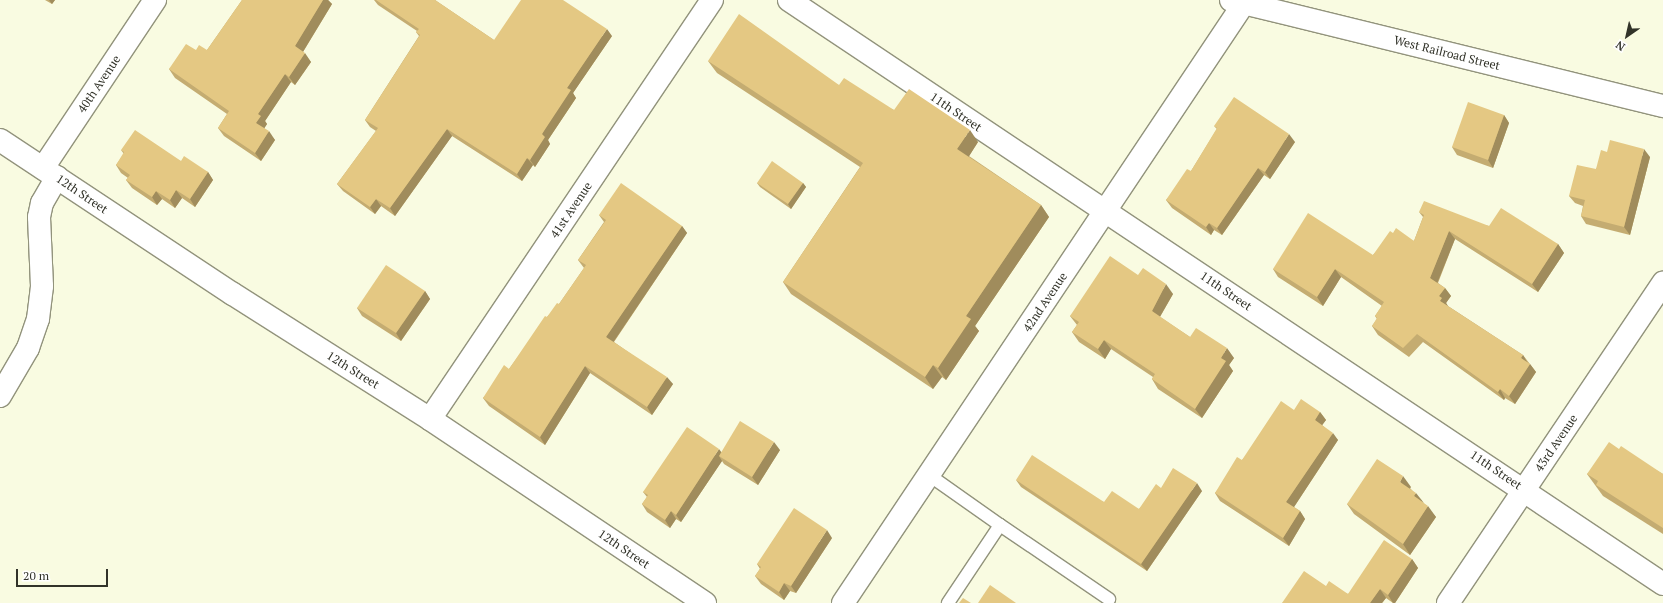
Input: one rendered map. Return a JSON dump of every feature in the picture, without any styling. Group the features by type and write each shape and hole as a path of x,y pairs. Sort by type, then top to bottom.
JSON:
{"street":[{"name":"40th Avenue","path":"0,396 28,348 38,319 42,286 39,217 50,172 155,0"},
{"name":"41st Avenue","path":"430,419 712,0"},
{"name":"11th Street","path":"789,0 1525,490 1663,584"},
{"name":"42nd Avenue","path":"843,603 1106,212 1240,1"},
{"name":"West Railroad Street","path":"1240,1 1663,106"},
{"name":"12th Street","path":"0,140 234,294 430,419 705,603"},
{"name":"43rd Avenue","path":"1448,603 1663,283"}],"lane":[{"path":"929,475 1000,526 1109,598"},
{"path":"948,603 1000,526"}],"building":[{"path":"242,0 323,0 295,46 305,53 289,77 285,74 258,114 261,116 256,123 269,131 255,153 218,128 229,111 169,69 186,44 196,50 199,45 207,50"},
{"path":"376,0 435,0 494,40 521,0 563,0 607,29 567,88 571,90 542,134 545,137 530,160 527,158 517,174 447,129 390,208 376,199 370,207 337,184 378,128 365,120 420,35 416,32 419,29"},
{"path":"739,14 839,85 844,78 894,110 909,89 970,130 957,149 1041,205 966,316 971,319 938,368 933,365 925,377 783,282 863,163 708,61"},
{"path":"1234,97 1289,134 1265,172 1258,168 1217,228 1209,223 1206,227 1166,200 1187,169 1191,171 1217,128 1214,126"},
{"path":"1468,102 1504,115 1488,160 1452,147"},
{"path":"135,130 181,161 184,156 208,172 190,199 176,190 170,200 156,191 152,197 126,180 130,175 116,165 124,152 121,150"},
{"path":"1610,140 1644,149 1624,227 1581,216 1585,200 1569,196 1577,165 1596,169 1601,150 1607,152"},
{"path":"772,161 803,183 788,204 757,183"},
{"path":"621,183 682,226 606,337 667,377 647,407 585,366 540,437 483,398 504,365 509,369 545,316 547,317 557,303 559,304 586,265 578,260 606,220 599,215"},
{"path":"1424,201 1489,226 1501,208 1558,244 1532,284 1449,231 1430,278 1445,288 1439,296 1442,298 1440,301 1523,355 1521,358 1530,364 1509,396 1500,389 1498,392 1417,334 1403,348 1372,326 1377,318 1375,316 1384,302 1335,269 1317,297 1273,269 1308,213 1373,255 1390,231 1393,233 1396,228 1414,241 1424,215 1419,212"},
{"path":"1110,256 1138,275 1143,268 1166,284 1152,311 1190,337 1196,328 1227,348 1221,358 1226,361 1195,409 1152,379 1155,374 1104,340 1098,349 1072,332 1079,322 1070,316"},
{"path":"386,265 425,291 396,333 357,308"},
{"path":"1301,399 1320,412 1315,420 1333,433 1286,502 1300,511 1283,538 1215,493 1237,457 1242,460 1281,401 1294,410"},
{"path":"740,421 774,442 752,477 719,456"},
{"path":"687,427 719,449 676,515 671,511 665,520 642,504 648,495 643,492"},
{"path":"1609,442 1619,449 1621,446 1663,474 1663,528 1596,485 1598,481 1587,474"},
{"path":"1032,455 1104,502 1112,491 1139,509 1156,484 1161,488 1173,468 1197,483 1141,564 1016,480"},
{"path":"1377,459 1403,476 1400,482 1416,493 1414,496 1428,506 1403,544 1347,504"},
{"path":"794,508 827,530 791,586 784,583 779,592 755,576 761,567 757,564"},
{"path":"1384,540 1412,559 1388,595 1380,589 1370,603 1282,603 1304,571 1326,586 1329,581 1348,594"},
{"path":"990,585 1016,603 978,603"},
{"path":"963,598 971,603 959,603"}]}
